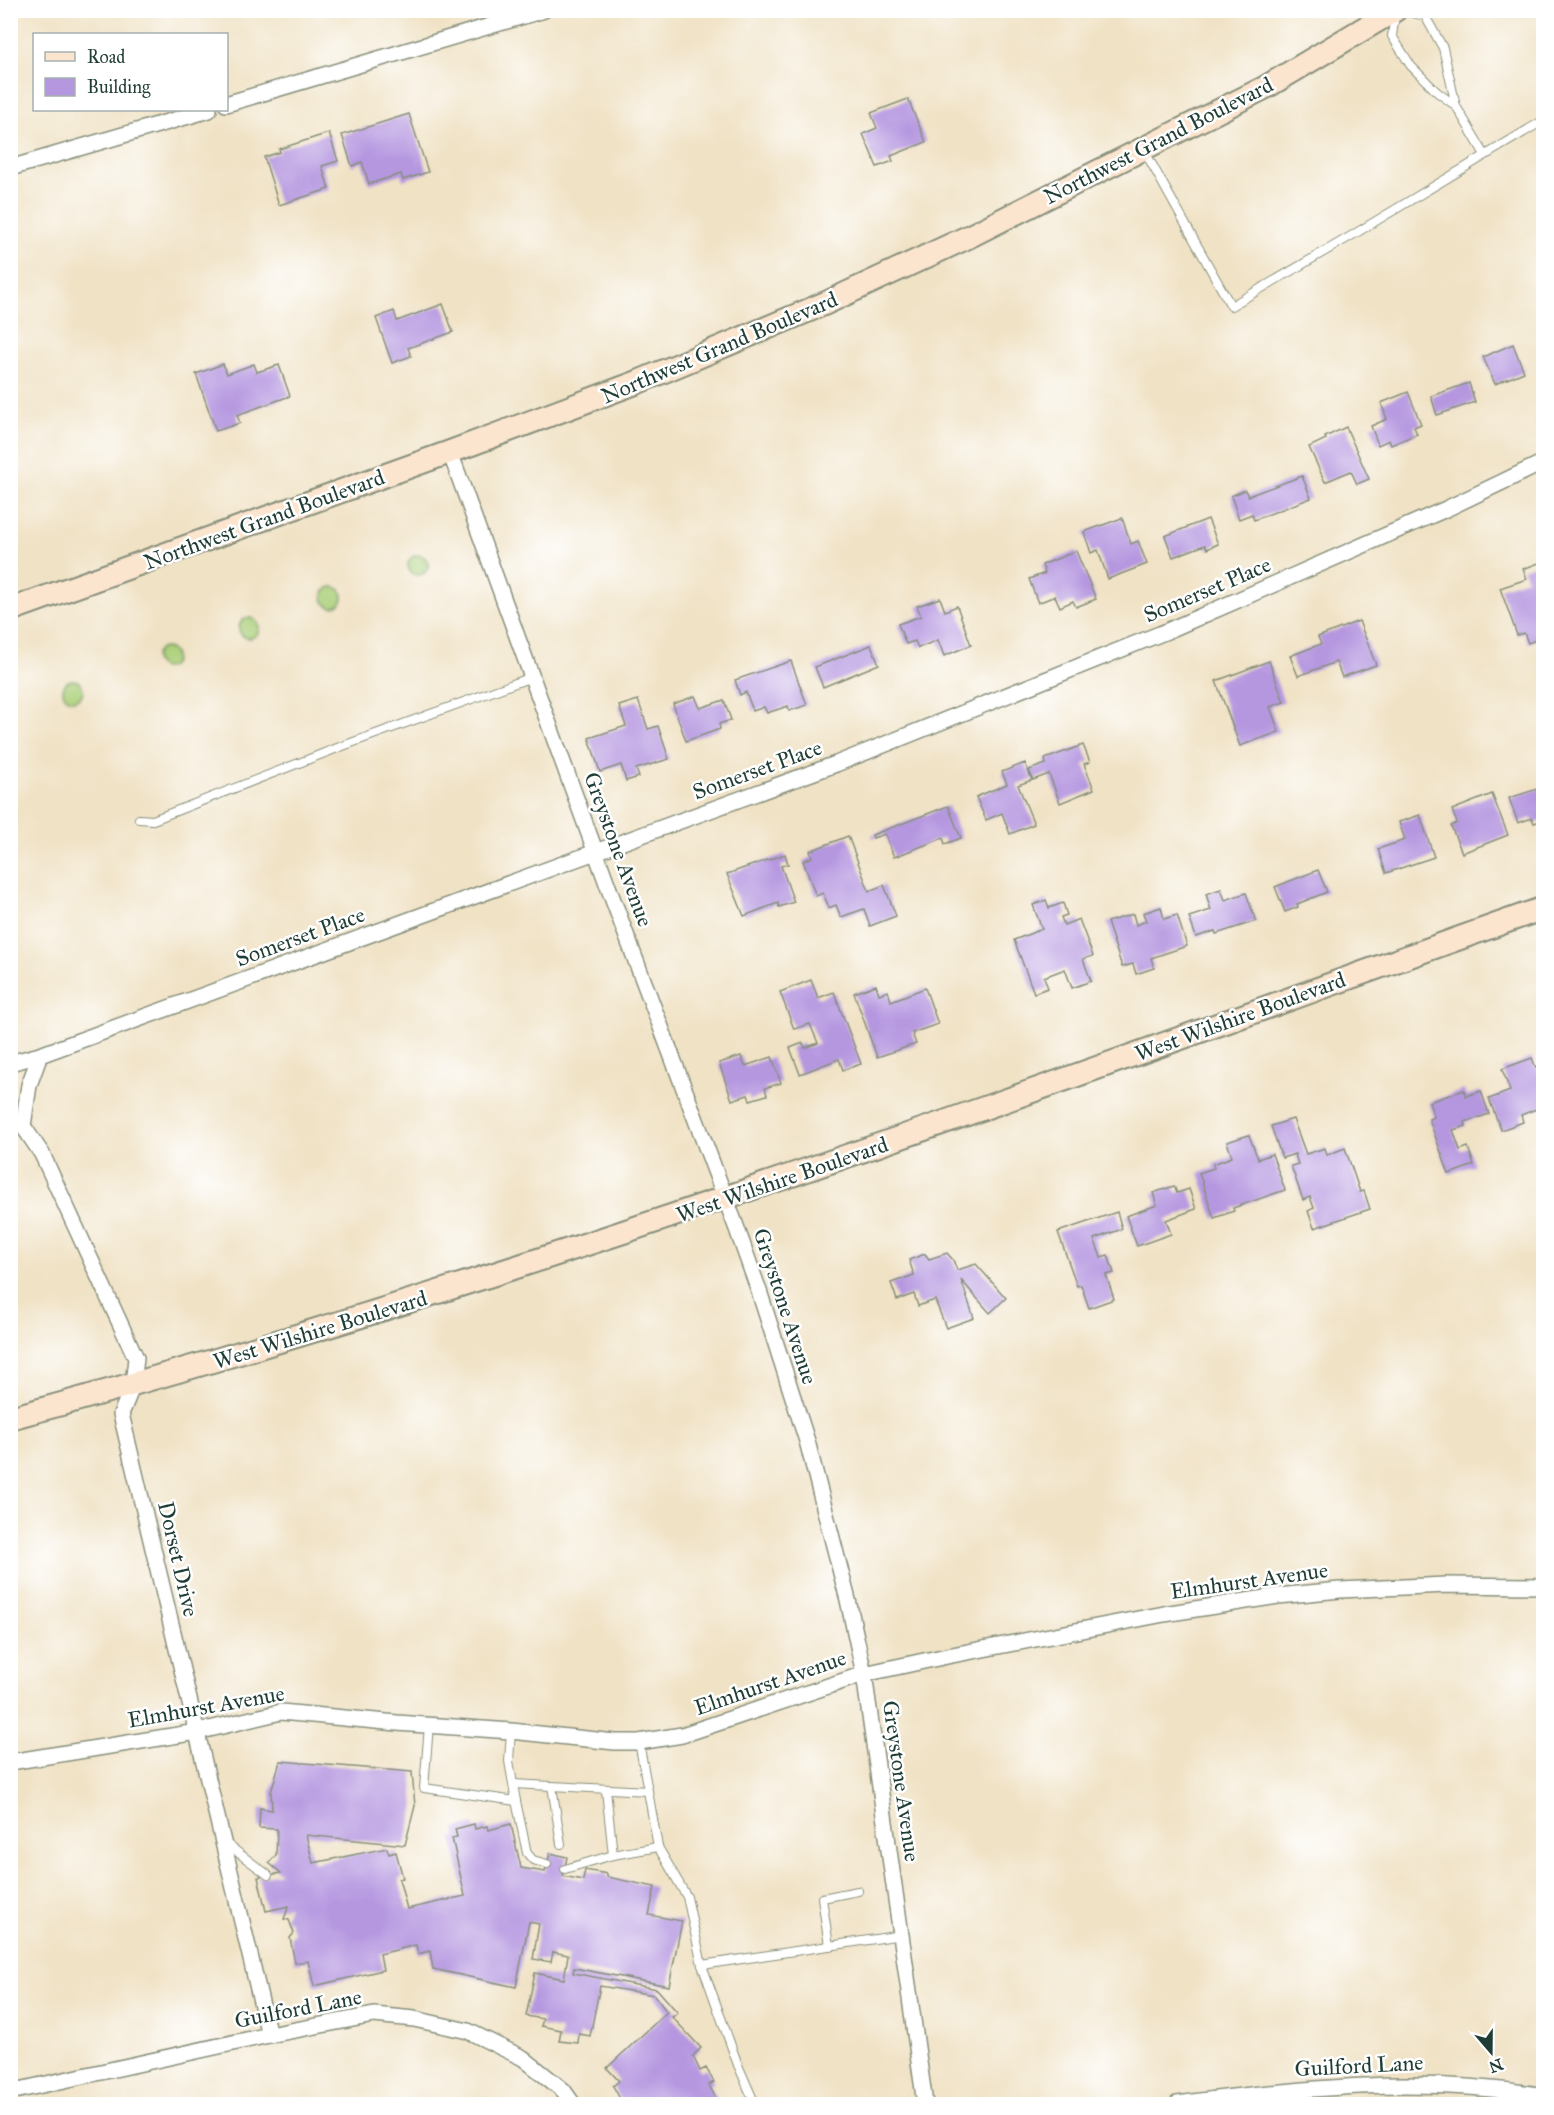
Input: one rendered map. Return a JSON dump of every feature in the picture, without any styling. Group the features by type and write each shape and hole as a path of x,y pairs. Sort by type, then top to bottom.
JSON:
{"street":[{"path":"228,103 544,10"},
{"name":"Northwest Grand Boulevard","path":"10,610 450,452 655,375 826,303 968,237 1266,87 1397,10"},
{"path":"10,168 206,111"},
{"name":"Greystone Avenue","path":"450,452 596,852 726,1198 759,1291 807,1441 848,1600 864,1674 925,2104"},
{"name":"Somerset Place","path":"10,1063 40,1055 836,764 1167,631 1446,509 1544,462"},
{"name":"West Wilshire Boulevard","path":"10,1418 133,1385 432,1296 726,1198 1544,908"},
{"path":"17,1124 40,1055"},
{"name":"Dorset Drive","path":"17,1124 42,1154 136,1358 133,1385 121,1414 269,2035"},
{"name":"Elmhurst Avenue","path":"10,1762 196,1732 281,1712 615,1742 639,1742 693,1732 864,1674 1164,1614 1278,1596 1340,1590 1446,1585 1544,1586"},
{"name":"Guilford Lane","path":"10,2092 269,2035 374,2015 414,2019 468,2031 523,2058 563,2090 573,2104"},
{"name":"Guilford Lane","path":"1177,2104 1350,2086 1437,2084 1516,2091 1544,2096"}],"lane":[{"path":"1456,106 1437,92 1411,66 1392,36 1397,10 1425,16 1443,48 1456,106 1485,155"},
{"path":"1144,149 1231,306 1544,120"},
{"path":"139,819 153,820 340,747 532,677"},
{"path":"429,1725 424,1788 516,1801"},
{"path":"511,1731 509,1761 527,1853 533,1860 547,1864"},
{"path":"639,1742 658,1846 687,1897 702,1965 738,2065 755,2104"},
{"path":"513,1784 648,1791"},
{"path":"552,1786 561,1844"},
{"path":"606,1790 613,1855"},
{"path":"223,1841 268,1875"},
{"path":"565,1869 613,1855 658,1846"},
{"path":"829,1946 822,1898 858,1892"},
{"path":"702,1965 902,1935"}],"green space":[{"path":"418,555 425,558 428,565 425,572 418,575 411,572 408,565 411,558"},
{"path":"333,587 340,590 343,597 340,604 333,607 326,604 323,597 326,590"},
{"path":"249,618 256,621 259,628 256,635 249,638 242,635 239,628 242,621"},
{"path":"165,648 172,651 175,658 172,665 165,668 158,665 155,658 158,651"},
{"path":"73,680 80,683 83,690 80,697 73,700 66,697 63,690 66,683"}],"building":[{"path":"908,99 926,142 891,156 893,161 877,167 863,134 877,128 871,113"},
{"path":"409,114 428,172 403,180 401,174 369,184 362,162 352,166 342,135"},
{"path":"329,133 338,161 322,166 329,189 279,205 264,157 280,152 279,149"},
{"path":"443,304 453,332 408,348 411,356 392,363 376,318 394,311 397,321"},
{"path":"1513,344 1524,372 1495,384 1483,357"},
{"path":"223,364 227,374 254,364 257,372 279,365 290,396 237,415 240,423 216,431 196,374"},
{"path":"1469,383 1475,402 1437,415 1431,396"},
{"path":"1408,392 1421,424 1414,427 1417,434 1391,445 1389,440 1378,445 1371,426 1387,419 1381,403"},
{"path":"1346,427 1369,479 1357,484 1351,471 1325,482 1309,447"},
{"path":"1302,476 1311,498 1254,520 1252,514 1239,519 1231,496 1245,490 1248,496"},
{"path":"1122,518 1131,544 1138,541 1147,564 1108,579 1098,550 1091,553 1084,532"},
{"path":"1208,519 1218,544 1207,549 1205,545 1173,557 1165,536"},
{"path":"1076,551 1096,599 1076,607 1073,601 1060,607 1055,596 1038,603 1029,579 1045,573 1042,565"},
{"path":"1544,561 1544,637 1528,643 1524,633 1517,635 1500,588 1527,579 1523,569"},
{"path":"940,598 945,611 957,606 971,645 944,656 938,640 918,648 915,641 906,644 898,624 921,616 917,606"},
{"path":"1359,621 1376,665 1342,677 1336,662 1298,676 1290,656 1321,644 1318,637"},
{"path":"871,645 879,664 823,687 815,667"},
{"path":"791,661 807,705 789,711 788,706 767,713 764,707 753,711 746,692 740,695 735,680"},
{"path":"1269,661 1284,702 1270,707 1279,732 1240,746 1216,681"},
{"path":"695,696 700,708 724,700 731,720 719,724 720,729 686,741 673,704"},
{"path":"638,700 648,729 658,726 669,759 636,769 639,777 626,781 621,765 600,772 589,738 626,726 619,706"},
{"path":"1083,745 1090,762 1084,764 1094,789 1060,803 1049,774 1033,780 1029,770 1046,764 1045,759"},
{"path":"1025,763 1032,780 1018,785 1034,824 1010,834 1002,813 986,820 976,797 1007,784 1002,772"},
{"path":"1544,787 1544,820 1534,823 1532,818 1518,823 1509,798"},
{"path":"1492,794 1508,835 1462,853 1451,826 1457,823 1452,810"},
{"path":"948,806 961,838 945,844 943,838 894,857 885,834 873,838 872,835"},
{"path":"1420,815 1434,857 1386,873 1378,849 1405,840 1399,822"},
{"path":"848,836 869,891 884,885 896,916 870,926 864,909 841,917 836,905 829,908 823,893 816,896 803,861 812,857 810,851"},
{"path":"785,854 788,864 781,866 794,902 779,907 778,903 744,916 727,874"},
{"path":"1318,870 1327,892 1297,904 1298,907 1285,912 1275,887"},
{"path":"1221,889 1225,900 1246,893 1256,921 1216,934 1215,931 1196,937 1189,917 1211,910 1206,894"},
{"path":"1046,900 1049,908 1063,903 1067,915 1061,917 1064,925 1079,919 1093,956 1083,959 1091,981 1072,988 1065,969 1044,977 1048,988 1034,993 1014,940 1042,929 1033,905"},
{"path":"1161,907 1164,919 1177,915 1187,946 1151,958 1154,968 1136,974 1133,964 1122,967 1107,922 1133,914 1136,925 1146,921 1143,913"},
{"path":"811,980 818,998 834,992 861,1064 843,1070 839,1059 800,1074 790,1048 803,1043 805,1048 818,1043 810,1024 794,1029 780,992"},
{"path":"876,985 879,994 888,991 891,1001 925,988 938,1024 912,1033 916,1044 877,1057 854,993"},
{"path":"741,1056 745,1066 772,1057 781,1083 765,1088 767,1095 750,1100 748,1095 732,1100 719,1063"},
{"path":"1532,1058 1536,1068 1540,1066 1544,1076 1544,1106 1521,1115 1523,1122 1501,1130 1489,1099 1510,1091 1502,1069"},
{"path":"1464,1090 1466,1096 1481,1091 1489,1114 1465,1122 1466,1126 1453,1130 1460,1150 1468,1147 1474,1165 1449,1174 1429,1119 1434,1117 1429,1102"},
{"path":"1293,1119 1306,1154 1325,1148 1327,1155 1345,1148 1360,1192 1364,1191 1370,1209 1314,1228 1308,1211 1314,1208 1310,1197 1303,1200 1291,1166 1298,1164 1295,1154 1282,1158 1271,1126"},
{"path":"1249,1135 1258,1159 1272,1154 1285,1190 1233,1208 1234,1211 1214,1218 1199,1173 1214,1168 1213,1164 1232,1157 1227,1142"},
{"path":"1174,1186 1177,1193 1189,1189 1196,1209 1166,1220 1171,1234 1137,1246 1126,1216 1157,1205 1153,1193"},
{"path":"1117,1212 1122,1229 1094,1239 1101,1257 1108,1255 1114,1273 1106,1275 1114,1299 1089,1308 1081,1285 1077,1286 1058,1232"},
{"path":"947,1253 957,1270 976,1264 1006,1298 990,1313 961,1280 974,1318 946,1328 935,1300 918,1306 914,1294 897,1300 891,1283 914,1275 909,1260 925,1254 929,1259"},
{"path":"280,1761 412,1772 415,1806 405,1845 306,1835 313,1863 387,1848 389,1854 396,1852 403,1878 399,1879 407,1909 465,1896 452,1838 457,1837 455,1829 474,1824 475,1829 487,1826 488,1830 511,1824 521,1868 545,1872 550,1853 567,1857 563,1876 583,1880 585,1870 655,1887 649,1915 682,1921 669,1986 574,1968 573,1973 657,1989 678,2013 672,2017 701,2048 693,2056 700,2071 706,2068 714,2082 709,2085 719,2104 623,2104 613,2086 619,2081 607,2068 667,2012 654,1995 600,1986 590,2036 579,2034 578,2043 559,2041 561,2030 541,2026 543,2019 526,2016 535,1973 564,1979 568,1955 553,1952 551,1962 533,1959 539,1924 529,1922 516,1987 433,1969 430,1951 418,1954 416,1945 380,1954 383,1970 314,1986 308,1961 295,1963 290,1938 294,1933 289,1920 284,1919 289,1906 266,1911 258,1877 281,1873 269,1863 276,1855 277,1829 259,1828 260,1808 272,1810 271,1792"}]}
